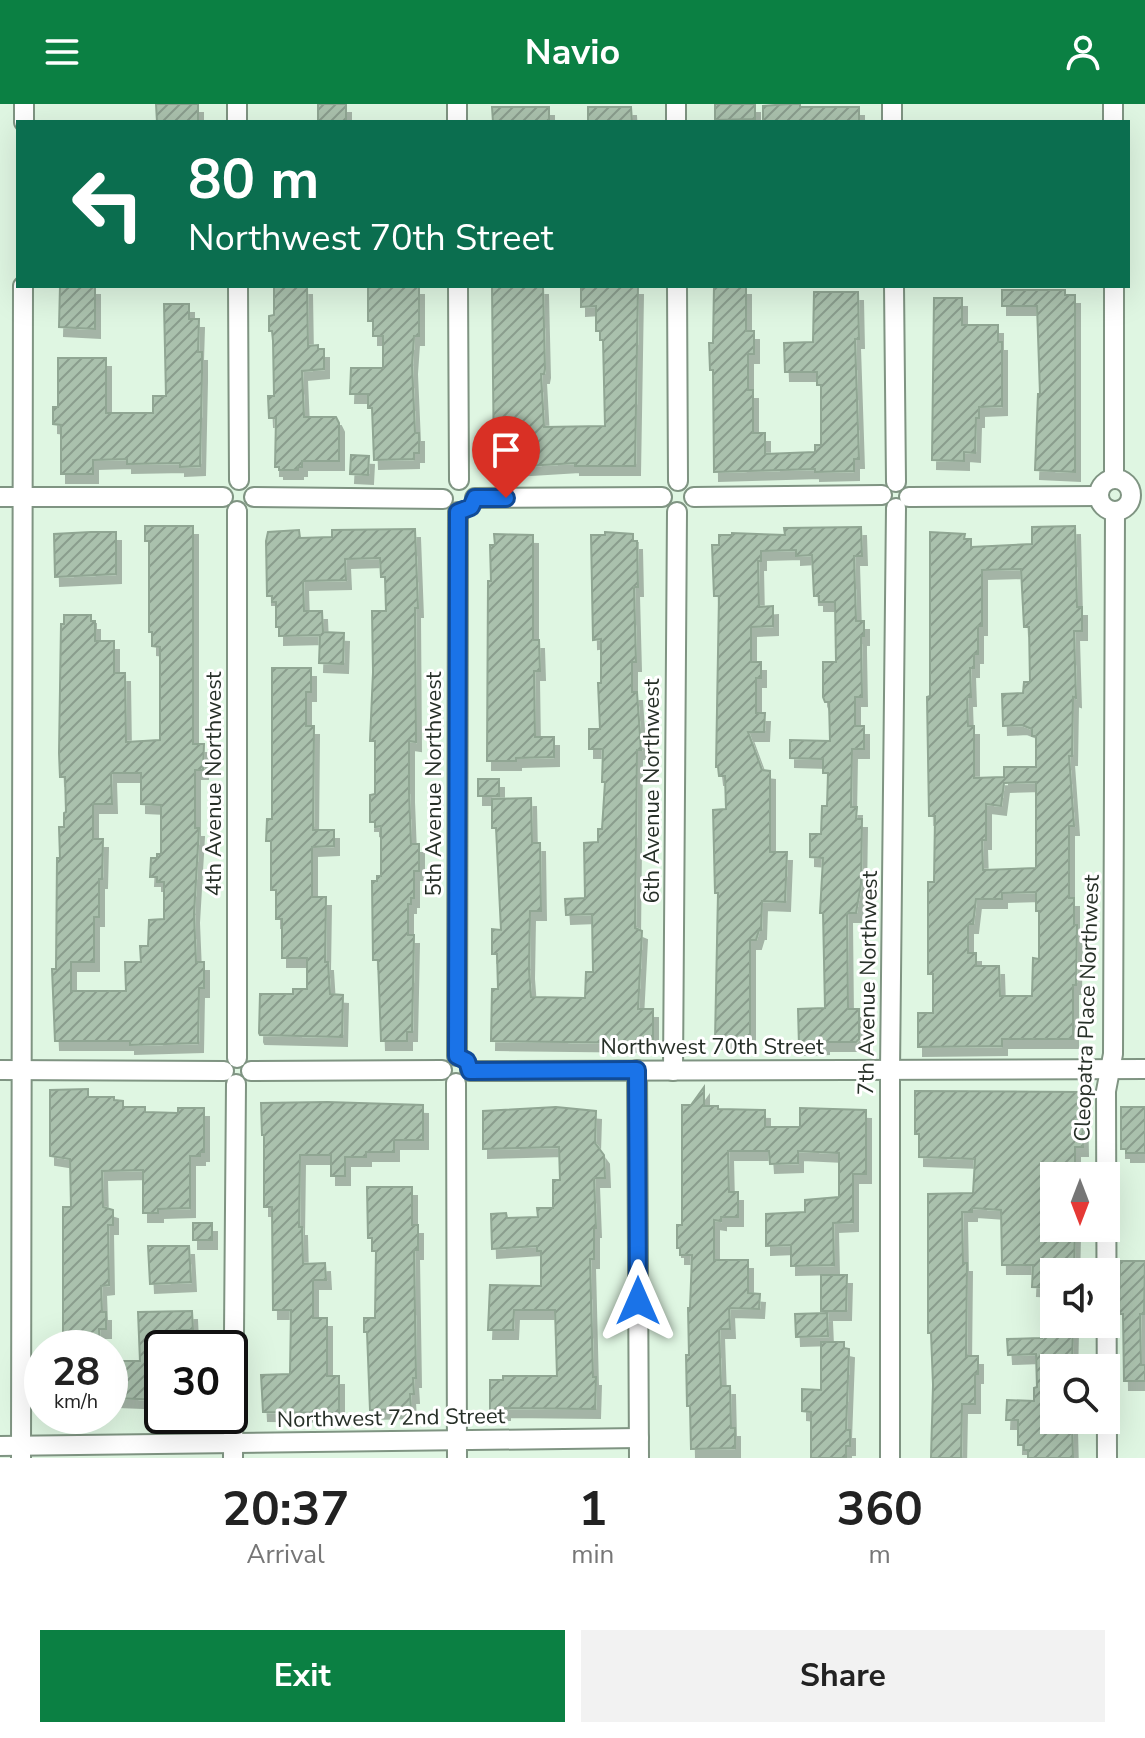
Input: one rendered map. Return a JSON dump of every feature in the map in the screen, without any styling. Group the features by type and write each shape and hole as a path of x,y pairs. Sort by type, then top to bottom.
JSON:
{"street":[{"path":"21,1452 23,288"},
{"path":"238,288 239,480"},
{"path":"458,288 459,480"},
{"path":"677,288 678,481"},
{"path":"894,288 896,482"},
{"path":"1114,288 1114,479"},
{"path":"1114,479 1128,485 1138,496 1115,512 1104,507 1098,496 1105,483 1114,479"},
{"path":"239,480 251,486 254,497 249,507 237,511 227,506 223,497 228,484 239,480"},
{"path":"459,480 471,486 475,498 471,507 458,512 450,510 443,499 447,485 459,480"},
{"path":"678,481 691,487 694,497 687,509 677,512 668,508 662,497 667,485 678,481"},
{"path":"902,503 905,486 896,482 886,485 882,495 887,506 1098,496"},
{"path":"694,497 882,495"},
{"path":"0,497 223,497"},
{"path":"254,497 443,499"},
{"path":"475,498 662,497"},
{"name":"7th Avenue Northwest","path":"890,1458 890,1070 902,503"},
{"name":"4th Avenue Northwest","path":"233,1451 237,511"},
{"name":"5th Avenue Northwest","path":"457,1056 458,512"},
{"name":"6th Avenue Northwest","path":"673,1071 677,512"},
{"name":"Cleopatra Place Northwest","path":"1107,1458 1106,1091 1113,1054 1115,512"},
{"path":"0,1070 237,1071 449,1077 466,1080 470,1071 467,1061 457,1056 447,1060 449,1077 457,1449"},
{"name":"Northwest 70th Street","path":"470,1071 1145,1069"},
{"path":"637,1070 639,1458"},
{"name":"Northwest 72nd Street","path":"0,1446 21,1452 457,1449 639,1438"}],"building":[{"path":"156,104 198,104 198,120 157,120"},
{"path":"318,104 346,104 346,120 318,120"},
{"path":"715,104 755,104 755,119 715,120"},
{"path":"763,106 859,107 859,120 763,120"},
{"path":"492,107 549,107 549,120 493,120"},
{"path":"588,107 631,107 632,120 588,120"},
{"path":"60,288 95,288 95,329 59,327"},
{"path":"274,288 307,288 308,346 318,345 318,349 324,349 324,369 302,371 304,417 336,417 339,423 339,461 302,461 302,467 298,470 279,470 275,467 276,418 269,418 268,396 274,396 273,341 269,316 274,315"},
{"path":"368,288 419,288 419,336 414,336 412,365 415,433 419,433 419,453 414,453 414,459 374,460 372,408 368,408 368,394 350,394 351,368 383,368 383,336 373,336 373,321 368,321"},
{"path":"492,288 543,288 545,369 541,374 544,427 605,426 603,340 600,340 600,331 596,331 596,306 581,307 581,288 638,288 635,466 575,466 575,463 494,468"},
{"path":"714,288 746,288 746,331 754,331 754,354 748,354 748,390 753,390 753,433 765,433 765,454 815,452 815,445 821,445 821,385 817,385 817,372 785,372 784,343 813,342 814,292 858,292 859,339 855,339 859,459 854,459 854,471 714,472 713,370 710,370 709,343 713,343"},
{"path":"1002,290 1065,290 1065,295 1075,295 1075,472 1035,470 1040,394 1037,306 1002,306"},
{"path":"934,298 962,298 962,325 998,325 998,342 1002,342 1002,406 979,407 975,453 964,452 964,461 932,460"},
{"path":"164,304 189,304 189,319 199,319 198,352 202,352 200,466 180,467 180,463 127,464 127,459 93,460 93,474 61,474 61,425 53,424 53,407 58,407 58,358 106,358 106,413 153,413 153,396 166,396"},
{"path":"351,455 369,456 368,475 350,474"},
{"path":"145,526 193,526 193,744 204,744 203,770 195,770 195,828 199,828 194,914 196,962 204,962 204,988 199,988 198,1043 130,1045 130,1041 55,1041 52,969 56,969 57,858 60,858 59,827 64,827 66,812 65,777 60,777 59,753 61,624 64,624 64,615 91,615 91,621 95,621 95,641 114,641 114,673 125,673 126,742 160,740 160,647 152,646 152,632 149,632 149,541 145,541","holes":["111,773 141,773 141,804 161,805 161,854 151,858 150,877 164,882 164,919 149,920 148,946 140,946 141,962 125,962 126,991 71,991 71,962 94,962 94,917 99,917 103,839 93,839 93,804 112,804"]},
{"path":"1075,526 1077,607 1082,607 1082,631 1074,631 1076,698 1073,697 1072,756 1069,756 1074,826 1069,826 1069,898 1074,898 1074,925 1077,925 1073,1039 1002,1039 1002,1046 918,1047 918,1013 933,1013 933,974 928,974 928,882 934,882 935,816 929,816 927,697 930,696 930,532 965,534 964,539 971,539 971,547 1032,544 1032,527","holes":["1021,569 1024,627 1029,627 1030,682 1024,682 1023,693 1002,694 1003,726 1022,725 1032,729 1032,736 1036,736 1036,767 1004,767 1004,777 974,778 974,726 968,726 967,697 971,697 970,668 974,668 974,654 978,654 978,626 982,626 982,570","1036,782 1036,868 983,870 986,804 1001,806 1004,783","1036,892 1039,959 1033,958 1032,996 1000,996 999,966 976,966 976,953 968,953 968,924 973,924 976,899 1002,899 1002,893"]},
{"path":"861,527 862,556 854,556 856,621 864,621 864,636 861,636 862,697 855,697 855,726 864,726 864,749 852,749 851,807 857,807 856,819 862,819 861,884 856,913 847,913 848,1009 859,1009 859,1039 856,1042 799,1046 798,1009 825,1008 823,913 820,913 823,858 810,857 810,834 821,834 822,806 827,806 828,773 823,773 823,759 790,758 790,740 830,741 829,702 825,702 823,697 823,662 836,662 835,602 819,602 819,596 814,596 812,555 796,556 796,550 761,551 761,561 758,561 759,607 773,606 773,626 751,627 751,662 761,662 761,678 756,678 756,713 765,713 764,732 748,732 762,770 770,771 770,852 787,852 785,902 762,901 761,930 756,940 750,940 750,1040 715,1040 718,893 715,893 713,810 726,809 725,776 719,776 716,767 719,596 714,596 712,545 719,545 719,535 732,533 785,535 784,528"},
{"path":"415,529 418,608 415,608 416,742 409,741 409,793 411,844 419,844 419,871 414,871 414,898 408,904 408,935 414,935 412,1032 407,1032 407,1041 381,1041 378,960 373,960 372,881 377,881 377,876 381,876 381,826 375,827 375,822 370,822 370,795 375,794 375,741 370,741 372,611 386,611 385,577 381,577 380,558 345,559 346,580 303,581 304,611 322,611 323,632 344,633 343,664 319,663 320,635 279,636 276,602 272,602 272,596 267,596 266,541 268,532 299,530 300,538 332,537 332,530"},
{"path":"116,532 116,574 55,577 54,534"},
{"path":"605,532 633,534 633,541 637,541 638,587 634,587 636,662 632,662 632,692 637,692 641,750 637,750 635,928 642,931 638,1009 653,1009 653,1043 491,1041 492,989 498,989 497,954 492,954 492,929 501,930 492,799 531,798 532,843 540,843 541,911 530,911 531,997 585,998 586,972 593,972 592,914 566,915 565,899 585,898 584,843 598,842 598,829 602,829 605,782 602,782 603,749 589,749 589,729 600,729 598,683 601,683 601,639 593,640 591,535 605,535"},
{"path":"494,534 533,535 533,640 539,640 540,671 534,671 535,737 554,737 554,757 487,761 488,581 491,581 490,545 495,545"},
{"path":"272,668 311,668 311,692 306,692 306,726 314,726 313,830 334,830 334,846 312,847 312,897 326,897 325,962 328,962 330,994 343,995 342,1037 259,1033 260,994 293,994 293,989 307,989 307,958 282,958 282,919 276,919 276,890 271,890 271,841 266,841 267,819 272,819"},
{"path":"478,779 499,779 499,796 478,796"},
{"path":"704,1087 704,1106 765,1110 765,1127 800,1127 800,1108 866,1110 866,1174 853,1174 853,1222 833,1223 834,1265 791,1266 791,1245 766,1246 766,1214 805,1212 805,1200 839,1197 839,1153 798,1151 798,1163 770,1164 769,1151 728,1151 729,1192 738,1192 738,1217 714,1220 714,1260 748,1260 748,1293 760,1294 759,1309 729,1308 730,1329 719,1329 721,1386 730,1386 735,1448 691,1449 690,1406 687,1406 686,1355 689,1355 688,1308 692,1255 680,1255 680,1248 677,1248 677,1225 682,1225 682,1105 691,1105"},
{"path":"88,1089 88,1097 114,1097 114,1100 123,1101 123,1107 145,1107 145,1112 178,1113 178,1108 204,1108 204,1152 200,1152 200,1156 190,1156 190,1208 143,1213 143,1170 102,1171 103,1207 113,1210 113,1225 108,1225 109,1285 101,1286 106,1329 63,1330 63,1207 71,1207 70,1159 50,1156 50,1090"},
{"path":"915,1091 1082,1092 1083,1147 1075,1147 1075,1162 1040,1162 1040,1242 1075,1242 1074,1258 1040,1258 1040,1287 1032,1287 1033,1265 1002,1265 1001,1210 972,1208 972,1212 962,1212 963,1263 967,1263 966,1356 978,1356 978,1374 975,1374 975,1404 962,1404 961,1458 931,1458 933,1385 931,1333 928,1333 928,1194 973,1193 975,1159 919,1157 919,1134 915,1134"},
{"path":"261,1103 423,1105 423,1140 394,1140 394,1152 366,1152 366,1157 345,1157 345,1176 331,1176 331,1155 300,1155 299,1227 302,1227 303,1264 325,1263 326,1280 313,1280 313,1318 327,1318 327,1376 339,1376 339,1413 263,1412 261,1375 290,1374 291,1310 273,1310 272,1207 264,1207"},
{"path":"556,1107 596,1111 595,1143 604,1155 605,1178 594,1178 596,1228 594,1259 590,1259 595,1409 505,1408 505,1411 490,1411 490,1380 503,1380 503,1376 557,1376 555,1310 514,1310 513,1330 488,1330 490,1285 541,1286 541,1251 537,1251 537,1246 492,1249 491,1214 506,1213 507,1218 538,1217 537,1208 553,1208 553,1180 560,1180 559,1147 483,1149 483,1111"},
{"path":"1121,1107 1145,1107 1145,1153 1126,1153 1126,1149 1121,1149"},
{"path":"367,1187 412,1187 412,1225 418,1225 418,1250 414,1250 416,1378 413,1378 414,1394 410,1394 411,1409 370,1410 364,1318 375,1318 376,1251 372,1251 372,1238 368,1238"},
{"path":"193,1223 212,1223 212,1240 193,1240"},
{"path":"148,1246 189,1246 191,1282 150,1284"},
{"path":"1120,1261 1145,1261 1144,1314 1140,1314 1141,1365 1145,1365 1145,1381 1124,1381 1123,1314 1120,1314"},
{"path":"821,1275 847,1275 846,1311 821,1311"},
{"path":"192,1311 193,1330 144,1330 144,1399 128,1399 128,1361 140,1361 138,1312"},
{"path":"827,1313 828,1336 796,1337 795,1314"},
{"path":"1073,1338 1072,1354 1040,1354 1040,1434 1072,1434 1073,1458 1028,1458 1028,1450 1024,1450 1024,1445 1018,1445 1018,1420 1006,1420 1007,1400 1034,1401 1034,1388 1037,1387 1036,1354 1008,1355 1007,1339"},
{"path":"821,1342 844,1342 844,1348 849,1349 846,1430 850,1430 850,1446 846,1446 846,1458 811,1458 811,1412 802,1411 802,1389 821,1390"}],"route":[{"path":"506,498 475,498 471,507 458,512 457,1056 467,1061 470,1071 637,1070 638,1301"}]}
